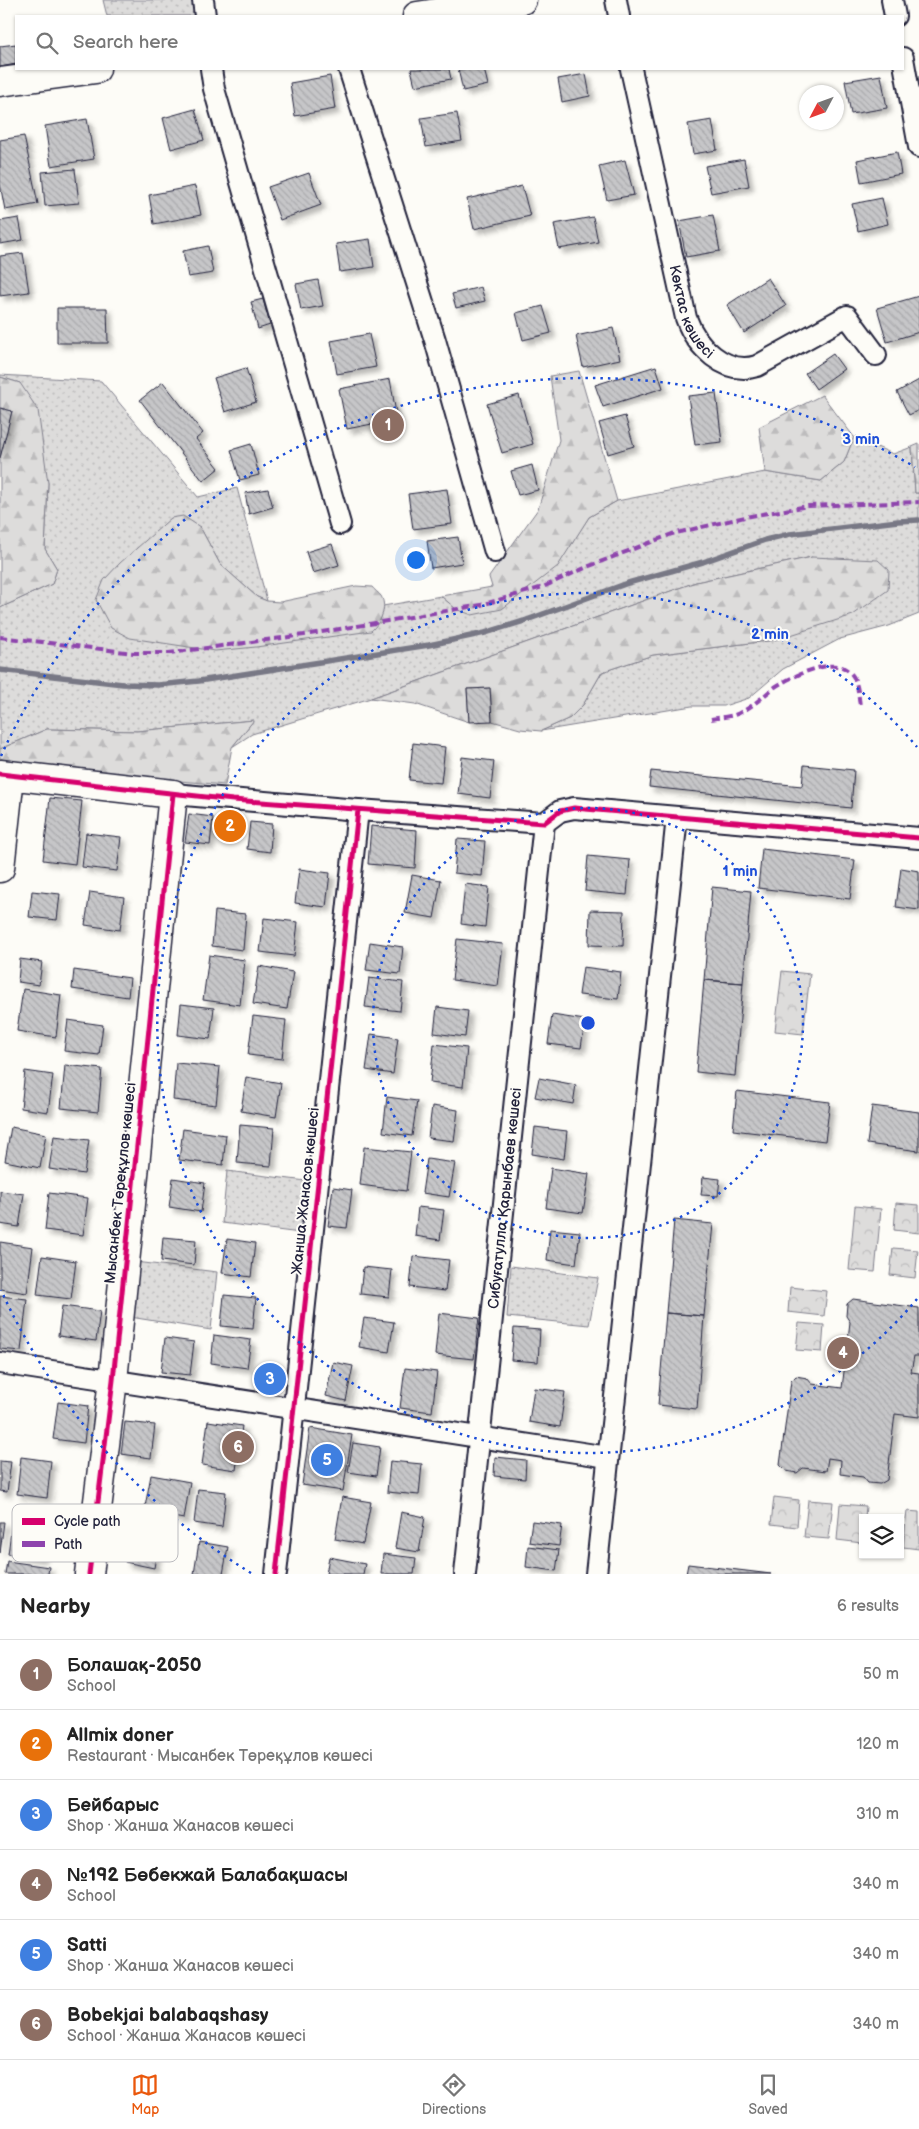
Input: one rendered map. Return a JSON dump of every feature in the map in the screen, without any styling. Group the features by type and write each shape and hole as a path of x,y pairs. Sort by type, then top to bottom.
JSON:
{"street":[{"path":"203,0 205,15"},
{"path":"424,15 522,0"},
{"path":"616,0 619,15"},
{"path":"892,0 895,15"},
{"path":"904,64 919,147"},
{"path":"0,82 89,70"},
{"path":"211,70 214,89 340,524"},
{"path":"349,70 435,340 495,552"},
{"name":"Көктас көшесі","path":"631,70 686,318 692,333 700,345 720,360 738,368 746,369 756,366 847,316 876,355"},
{"path":"0,868 5,775 173,794 358,810 544,823 560,811 574,808 919,838"},
{"name":"Мысанбек Төреқұлов көшесі","path":"97,1504 173,794"},
{"name":"Жанша Жанасов көшесі","path":"276,1574 358,810"},
{"path":"596,1574 677,817"},
{"name":"Сибуғатулла Қарынбаев көшесі","path":"465,1574 544,823"},
{"path":"0,1363 608,1457"}],"green space":[{"path":"103,0 192,0 194,15 107,15"},
{"path":"579,371 617,501 589,517 558,566 502,609 472,615 456,609 441,596 492,587 489,577 538,509 559,440 550,376"},
{"path":"0,375 101,381 198,497 237,488 267,601 257,597 220,564 200,527 171,518 104,580 380,623 383,606 441,596 456,609 557,566 589,517 617,501 765,472 821,481 844,462 854,437 893,454 912,447 915,493 919,493 919,614 889,626 840,639 783,669 749,698 724,706 692,706 541,731 570,718 583,705 602,672 653,655 775,640 812,557 696,582 371,698 252,734 232,747 254,720 137,731 47,729 0,749 0,608 52,584 57,569 45,549 48,483 20,383 0,377"},
{"path":"0,377 20,383 38,410 48,483 45,549 57,569 52,584 0,608 0,458 12,411 0,408"},
{"path":"822,395 854,437 844,462 821,481 765,472 759,427"},
{"path":"919,444 919,493 915,493 912,447"},
{"path":"183,516 200,527 220,564 257,597 267,601 280,602 356,586 372,587 380,595 384,605 380,620 371,631 215,651 130,638 111,628 96,600 104,580 120,563 171,518"},
{"path":"812,557 878,560 889,570 888,590 853,615 775,640 653,655 602,672 583,705 570,718 541,731 520,729 492,721 490,688 467,689 469,722 415,704 371,698 696,582"},
{"path":"254,720 232,747 225,785 22,767 0,758 0,749 47,729 137,731"},
{"path":"782,971 810,974 803,1034 775,1031"},
{"path":"227,1171 306,1181 300,1233 222,1223"},
{"path":"896,1203 919,1205 919,1233 894,1230"},
{"path":"855,1206 881,1209 875,1272 849,1270"},
{"path":"893,1248 918,1250 915,1278 890,1275"},
{"path":"136,1262 217,1272 211,1330 130,1317"},
{"path":"511,1266 598,1278 589,1325 507,1317"},
{"path":"790,1287 827,1291 824,1316 788,1312"},
{"path":"799,1323 824,1325 822,1352 796,1350"},
{"path":"774,1497 799,1500 797,1527 771,1524"},
{"path":"808,1500 833,1502 829,1539 804,1537"},
{"path":"840,1504 866,1506 865,1514 859,1514 859,1543 837,1540"},
{"path":"907,1511 919,1512 919,1549 904,1547"}],"building":[{"path":"15,44 15,64 0,67 0,46"},
{"path":"411,70 449,70 451,79 415,86"},
{"path":"458,70 484,70 488,85 463,91"},
{"path":"586,74 590,96 562,102 558,79"},
{"path":"881,75 887,108 851,114 845,81"},
{"path":"330,76 335,109 295,116 290,83"},
{"path":"195,109 204,140 171,149 163,118"},
{"path":"457,113 462,141 426,147 421,118"},
{"path":"87,119 94,159 51,166 45,126"},
{"path":"712,120 717,150 693,154 688,124"},
{"path":"24,136 38,204 5,210 0,184 0,140"},
{"path":"897,152 901,174 861,182 857,160"},
{"path":"744,159 749,186 711,193 705,166"},
{"path":"625,160 634,195 607,200 599,166"},
{"path":"75,169 79,203 45,206 42,172"},
{"path":"309,173 321,205 280,220 268,187"},
{"path":"195,186 201,215 154,224 149,195"},
{"path":"522,186 530,216 474,229 467,199"},
{"path":"882,198 888,224 858,231 852,204"},
{"path":"713,215 720,251 686,257 679,221"},
{"path":"593,217 598,242 559,249 554,224"},
{"path":"19,218 23,240 0,244 0,221"},
{"path":"370,239 374,267 340,272 336,244"},
{"path":"208,246 213,273 188,277 183,251"},
{"path":"23,253 29,292 0,296 0,256"},
{"path":"768,278 786,306 744,333 727,305"},
{"path":"318,280 323,306 301,310 296,284"},
{"path":"481,287 485,301 456,308 452,294"},
{"path":"919,296 919,332 887,342 877,308"},
{"path":"263,299 270,325 258,329 251,302"},
{"path":"543,306 551,333 523,340 516,313"},
{"path":"57,308 107,308 108,343 57,343"},
{"path":"613,328 620,359 583,367 576,336"},
{"path":"369,334 376,367 337,374 331,341"},
{"path":"833,354 844,369 816,389 805,373"},
{"path":"656,366 663,388 603,407 595,385"},
{"path":"246,368 256,402 225,412 214,378"},
{"path":"390,379 397,419 347,429 339,389"},
{"path":"919,380 919,410 909,415 897,392"},
{"path":"163,382 203,433 196,439 219,468 203,481 140,400"},
{"path":"716,393 722,442 695,445 688,396"},
{"path":"519,395 533,444 502,453 487,404"},
{"path":"0,408 12,411 0,458"},
{"path":"625,416 634,446 608,454 599,423"},
{"path":"251,444 259,475 240,480 231,450"},
{"path":"532,465 538,490 518,495 511,471"},
{"path":"268,489 273,507 249,514 245,493"},
{"path":"447,489 452,524 413,529 408,494"},
{"path":"458,537 462,563 431,568 427,541"},
{"path":"332,544 339,565 313,573 306,552"},
{"path":"490,688 492,721 469,722 467,689"},
{"path":"413,743 445,747 441,783 409,780"},
{"path":"462,757 494,761 490,798 458,794"},
{"path":"804,765 854,770 851,808 649,787 651,771 802,786"},
{"path":"50,798 82,801 75,864 43,860"},
{"path":"189,814 213,817 210,845 185,842"},
{"path":"250,822 272,824 270,852 247,849"},
{"path":"371,826 417,830 415,868 368,864"},
{"path":"86,833 121,837 117,871 82,867"},
{"path":"457,839 485,841 482,876 454,873"},
{"path":"762,849 855,860 850,899 758,888"},
{"path":"588,856 630,860 627,895 585,891"},
{"path":"901,868 919,871 919,910 896,907"},
{"path":"299,869 330,873 326,907 295,903"},
{"path":"412,875 441,880 434,918 405,913"},
{"path":"465,884 489,887 485,927 461,924"},
{"path":"712,887 751,891 743,983 704,980"},
{"path":"32,891 60,894 57,920 29,917"},
{"path":"90,892 124,897 120,930 85,925"},
{"path":"590,910 624,911 623,946 589,945"},
{"path":"215,911 246,914 243,950 212,946"},
{"path":"264,918 298,922 294,956 260,952"},
{"path":"457,939 503,944 498,986 452,980"},
{"path":"370,942 403,947 400,974 366,970"},
{"path":"209,955 245,960 240,1005 203,1000"},
{"path":"20,959 42,962 39,985 18,982"},
{"path":"259,966 293,972 287,1009 253,1004"},
{"path":"583,967 621,972 618,999 579,995"},
{"path":"74,970 130,978 128,997 72,989"},
{"path":"369,978 403,982 400,1011 365,1007"},
{"path":"704,980 743,983 735,1076 696,1072"},
{"path":"23,989 61,995 56,1037 17,1031"},
{"path":"181,1004 214,1008 210,1039 178,1035"},
{"path":"437,1007 468,1011 465,1037 434,1033"},
{"path":"552,1015 585,1020 581,1048 548,1044"},
{"path":"253,1016 286,1020 282,1059 248,1055"},
{"path":"68,1020 103,1025 99,1055 64,1051"},
{"path":"371,1034 398,1038 393,1074 366,1070"},
{"path":"434,1044 467,1048 463,1087 430,1083"},
{"path":"176,1063 220,1067 216,1105 173,1100"},
{"path":"65,1065 102,1069 98,1112 61,1108"},
{"path":"25,1071 53,1075 48,1112 21,1108"},
{"path":"246,1077 281,1083 276,1117 241,1111"},
{"path":"539,1078 576,1085 573,1104 535,1097"},
{"path":"737,1091 830,1102 825,1141 733,1130"},
{"path":"387,1097 417,1101 412,1136 383,1132"},
{"path":"432,1106 458,1110 454,1141 428,1138"},
{"path":"872,1106 919,1112 919,1151 867,1144"},
{"path":"240,1125 274,1128 271,1166 237,1163"},
{"path":"11,1127 46,1134 40,1168 5,1161"},
{"path":"535,1127 567,1131 564,1159 532,1154"},
{"path":"183,1129 226,1135 223,1165 179,1160"},
{"path":"54,1136 89,1140 84,1174 49,1169"},
{"path":"364,1147 411,1152 406,1191 360,1185"},
{"path":"427,1159 455,1163 449,1197 422,1193"},
{"path":"551,1168 589,1174 583,1213 546,1208"},
{"path":"703,1177 720,1179 718,1196 701,1195"},
{"path":"173,1178 205,1183 201,1212 169,1207"},
{"path":"333,1187 352,1190 347,1228 328,1226"},
{"path":"0,1191 24,1194 19,1227 0,1224"},
{"path":"49,1193 88,1198 83,1235 45,1230"},
{"path":"418,1207 444,1210 440,1240 415,1236"},
{"path":"674,1220 713,1224 704,1316 666,1313"},
{"path":"550,1229 580,1232 576,1264 547,1260"},
{"path":"163,1237 196,1240 194,1265 161,1261"},
{"path":"227,1239 255,1243 251,1277 222,1273"},
{"path":"0,1242 33,1247 27,1293 0,1289"},
{"path":"42,1256 76,1261 71,1299 37,1295"},
{"path":"413,1256 449,1260 445,1291 410,1287"},
{"path":"363,1267 392,1270 389,1297 360,1294"},
{"path":"224,1295 256,1298 253,1329 221,1326"},
{"path":"0,1296 27,1299 21,1351 0,1349"},
{"path":"853,1299 919,1308 919,1356 914,1356 911,1372 919,1373 919,1417 895,1414 887,1480 880,1484 868,1483 863,1477 840,1474 841,1460 828,1458 826,1471 803,1468 797,1473 786,1471 780,1465 791,1381 796,1376 807,1378 812,1384 842,1388 850,1322 846,1316 847,1304"},
{"path":"62,1306 100,1311 96,1341 58,1336"},
{"path":"439,1313 479,1318 474,1359 435,1355"},
{"path":"666,1313 704,1316 697,1409 658,1405"},
{"path":"364,1318 394,1322 389,1352 359,1347"},
{"path":"514,1328 540,1330 538,1362 511,1360"},
{"path":"214,1335 251,1340 247,1368 211,1363"},
{"path":"165,1338 194,1342 190,1375 161,1372"},
{"path":"333,1362 353,1366 346,1401 326,1396"},
{"path":"405,1368 437,1372 432,1412 400,1408"},
{"path":"534,1388 565,1392 560,1427 529,1422"},
{"path":"58,1402 88,1406 84,1443 53,1439"},
{"path":"208,1421 242,1426 236,1470 202,1465"},
{"path":"125,1422 155,1425 151,1458 121,1454"},
{"path":"310,1428 352,1435 343,1491 302,1485"},
{"path":"353,1443 380,1447 376,1476 348,1472"},
{"path":"21,1457 51,1461 47,1498 17,1494"},
{"path":"495,1457 526,1460 525,1479 494,1476"},
{"path":"0,1461 11,1462 7,1492 0,1491"},
{"path":"390,1461 422,1464 419,1495 387,1492"},
{"path":"151,1475 190,1482 184,1519 178,1518 178,1504 146,1504"},
{"path":"198,1489 226,1492 222,1527 194,1523"},
{"path":"342,1497 371,1502 363,1544 335,1539"},
{"path":"401,1512 425,1517 419,1552 395,1548"},
{"path":"532,1521 562,1525 559,1546 529,1542"},
{"path":"0,1522 4,1522 0,1553"},
{"path":"12,1524 12,1554 8,1554"},
{"path":"199,1542 228,1547 223,1574 194,1574"},
{"path":"528,1546 559,1550 556,1571 526,1567"},
{"path":"383,1554 416,1558 414,1574 381,1574"},
{"path":"329,1557 365,1564 363,1574 326,1574"},
{"path":"7,1561 49,1567 48,1574 5,1574"},
{"path":"125,1562 155,1562 154,1568"},
{"path":"688,1564 771,1574 686,1574"}],"waterway":[{"path":"0,670 123,684 158,685 199,681 429,645 485,633 524,621 628,583 703,562 765,540 790,534 919,520"}],"marked path":[{"path":"0,637 134,653 169,653 304,635 481,605 543,587 587,567 672,534 745,517 808,506 919,502"},
{"path":"711,719 738,714 781,683 809,671 828,666 837,666 849,671 855,679 860,706"}],"cycle path":[{"path":"0,774 233,800 544,823 560,811 574,808 919,838"},
{"path":"98,1504 113,1380 173,794"},
{"path":"276,1574 358,810"},
{"path":"89,1574 90,1562"}],"place":[{"name":"Болашақ-2050","path":"388,425"},
{"name":"Allmix doner","path":"230,826"},
{"name":"№192 Бөбекжай Балабақшасы","path":"843,1353"},
{"name":"Бейбарыс","path":"270,1379"},
{"name":"Bobekjai balabaqshasy","path":"238,1447"},
{"name":"Satti","path":"327,1460"}]}
